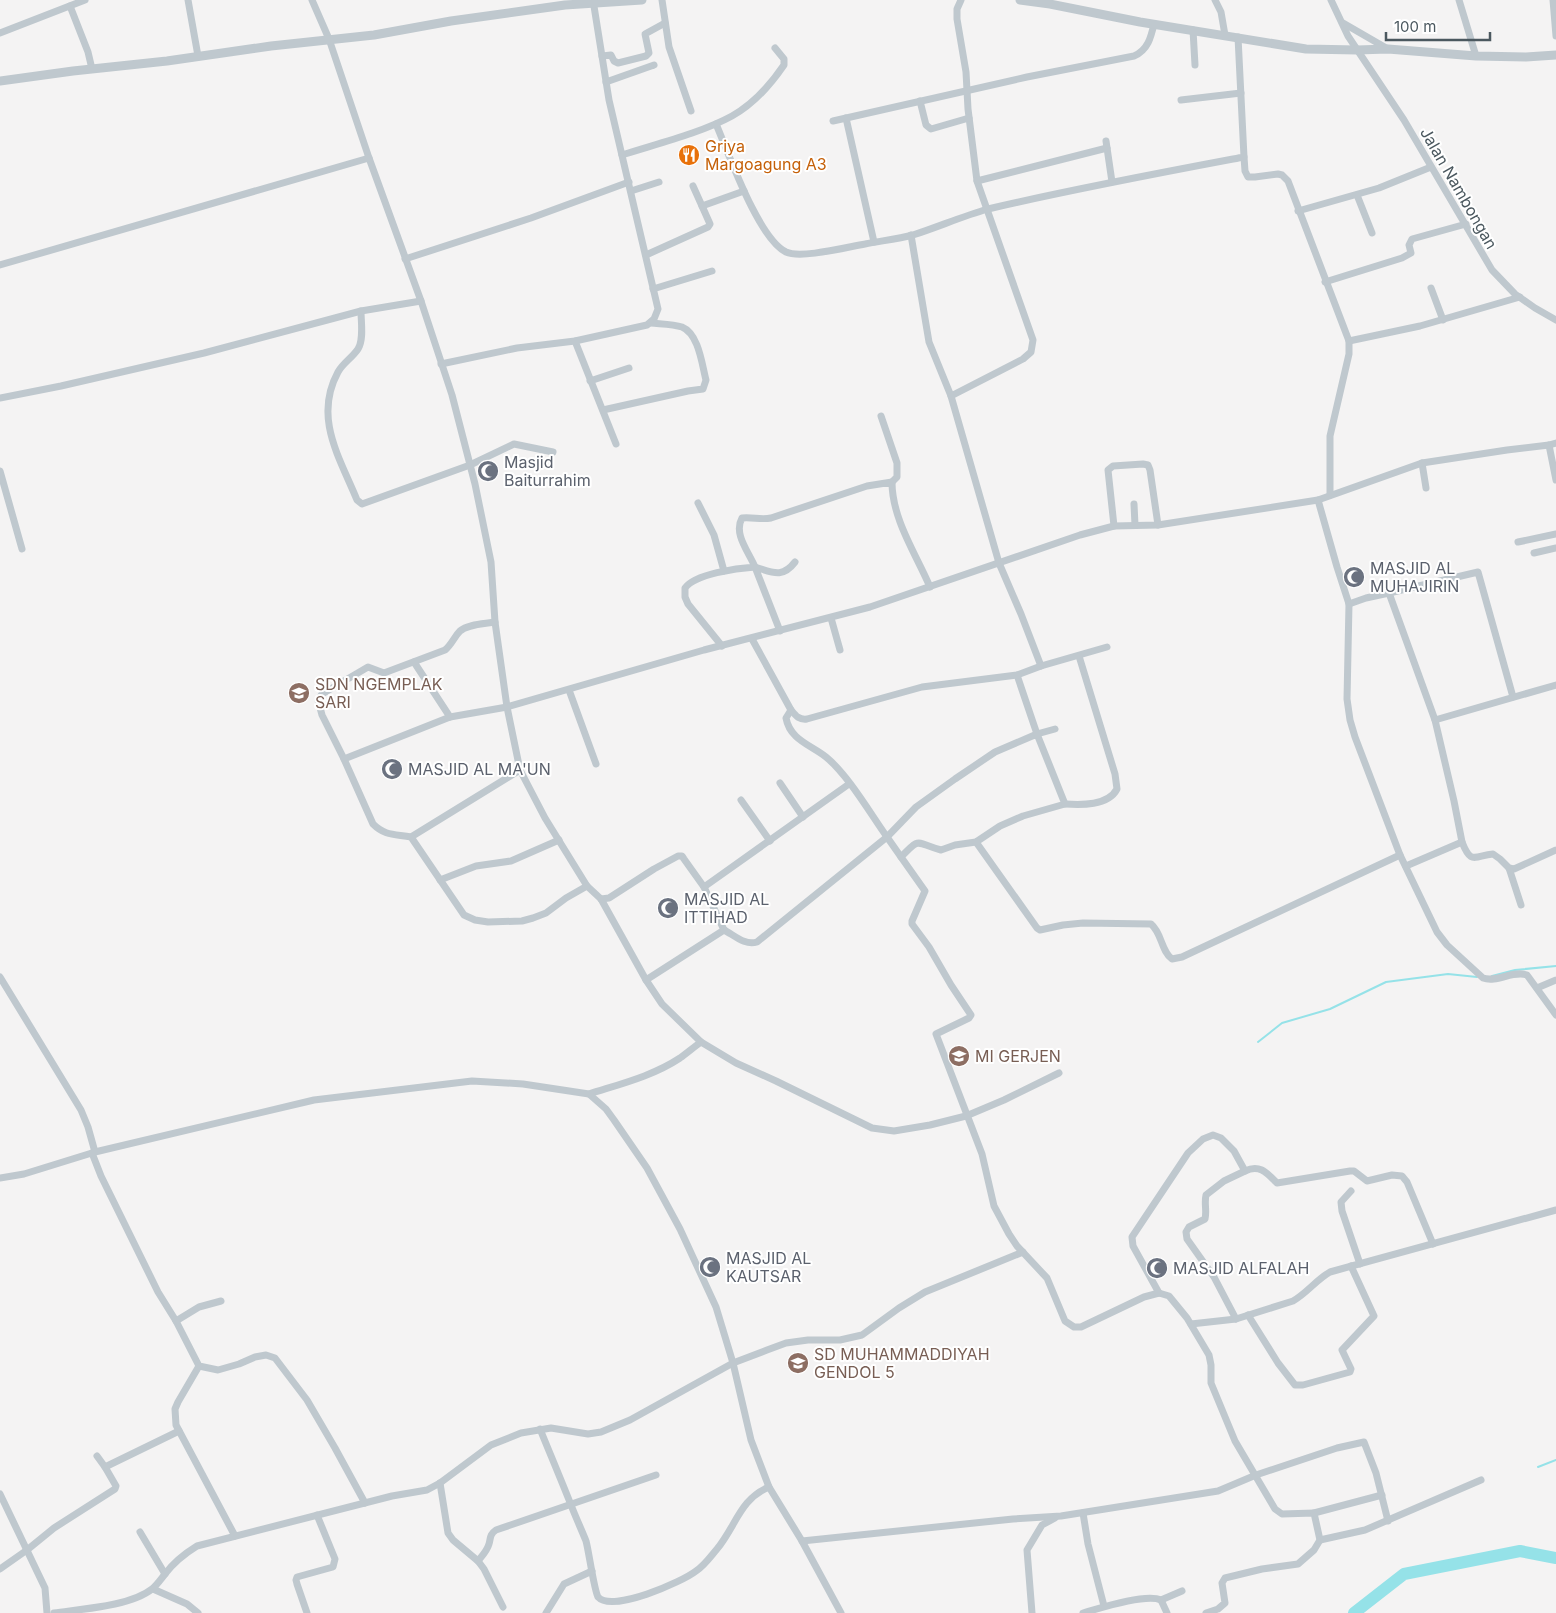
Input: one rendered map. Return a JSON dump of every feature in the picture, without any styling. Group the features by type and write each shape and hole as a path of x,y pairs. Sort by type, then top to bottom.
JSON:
{"street":[{"path":"0,33 85,0"},
{"path":"188,0 198,56"},
{"path":"312,0 329,40 452,395 470,465 491,562 494,622 507,707 520,770 545,818 586,886 601,900 646,980 662,1004 701,1042 736,1063 776,1080 872,1128 894,1131 966,1116 1059,1073"},
{"path":"0,80 374,35 565,5 642,0"},
{"path":"662,0 672,58 691,112"},
{"path":"951,396 1023,359 1031,352 1033,346 1033,340 977,181 969,118 966,72 957,19 957,9 960,0"},
{"path":"1020,0 1306,49 1388,49 1526,58 1556,55"},
{"path":"1215,0 1226,35"},
{"name":"Jalan Nambongan","path":"1331,0 1357,50 1404,120 1492,270 1520,297 1556,320"},
{"path":"1459,0 1476,56"},
{"path":"1553,0 1556,36"},
{"path":"442,364 516,348 575,341 647,325 656,317 658,309 609,100 593,2"},
{"path":"70,6 88,52 92,69"},
{"path":"1343,23 1388,49"},
{"path":"602,56 611,55 614,61 618,63 646,56 649,53 645,34 665,24"},
{"path":"833,121 967,90 1134,56 1141,53 1148,45 1154,24"},
{"path":"1193,30 1195,65"},
{"path":"1238,37 1245,171 1248,176 1278,174 1285,178 1349,341 1349,354 1330,436 1330,494"},
{"path":"622,155 716,124 733,115 750,103 781,70 785,62 775,48"},
{"path":"606,82 654,65"},
{"path":"1181,100 1241,93"},
{"path":"920,101 926,125 931,129 969,118"},
{"path":"846,118 874,242"},
{"path":"716,124 744,191 764,229 773,242 786,252 794,254 812,253 911,235 986,210 1112,182 1244,157"},
{"path":"977,181 1107,144 1112,182"},
{"path":"0,265 369,158"},
{"path":"1298,211 1357,195 1431,167"},
{"path":"405,258 531,218 628,182"},
{"path":"631,191 659,182"},
{"path":"646,255 708,227 710,224 693,186"},
{"path":"702,206 744,191"},
{"path":"1357,195 1372,233"},
{"path":"1325,282 1402,258 1411,253 1408,245 1412,239 1466,224"},
{"path":"911,235 929,342 951,396 999,563 1022,614 1040,666"},
{"path":"653,289 712,271"},
{"path":"1432,288 1442,320"},
{"path":"1349,341 1442,320 1520,297"},
{"path":"0,398 204,353 361,311 421,301"},
{"path":"361,311 359,348 344,363 331,386 327,420 331,438 357,500 362,504 470,465 514,444 552,452"},
{"path":"603,410 703,389 706,380 698,345 690,334 683,327 650,323"},
{"path":"575,341 616,444"},
{"path":"590,381 629,368"},
{"path":"780,632 740,534 739,523 742,518 751,517 762,520 771,518 867,486 892,482 897,477 897,463 881,416"},
{"path":"344,759 450,717 507,707 722,646 832,618 930,587 1080,535 1114,526 1158,525 1318,500 1330,494 1422,463 1553,444 1556,480"},
{"path":"1422,463 1426,488"},
{"path":"1114,526 1108,470 1113,466 1143,464 1148,465 1150,470 1158,525"},
{"path":"0,471 22,550"},
{"path":"892,482 892,494 897,514 930,587"},
{"path":"1318,500 1349,604 1347,699 1350,720 1400,855 1442,939 1477,973 1489,980 1524,974 1530,976 1556,1015"},
{"path":"698,503 714,535 724,571"},
{"path":"1134,504 1135,525"},
{"path":"1518,542 1556,534"},
{"path":"1534,553 1556,548"},
{"path":"722,646 688,604 685,597 685,588 695,580 742,567 754,567 784,573 795,562"},
{"path":"1349,604 1366,598 1478,572 1513,697"},
{"path":"1389,593 1435,720 1462,842 1471,858 1493,854 1509,868 1520,905"},
{"path":"832,618 840,650"},
{"path":"494,622 466,628 459,632 452,644 445,650 384,673 368,667 322,694 318,700 322,715 344,759 372,824 387,834 411,837 520,770"},
{"path":"752,639 791,710 796,717 802,720 922,686 1017,675 1040,666 1107,647"},
{"path":"901,858 917,843 941,850 955,845 976,842 1000,826 1023,816 1065,804 1095,802 1112,796 1118,790 1116,774 1079,656"},
{"path":"414,662 450,717"},
{"path":"1017,675 1037,734 1065,804"},
{"path":"1435,720 1556,686"},
{"path":"569,690 596,764"},
{"path":"791,710 786,718 789,728 794,735 808,747 827,758 849,784 925,891 912,924 929,947 971,1015 969,1018 936,1034 982,1154 994,1206 1009,1234 1047,1278 1065,1321 1074,1327 1081,1327 1144,1297 1159,1293 1168,1296 1180,1308 1209,1355 1211,1383 1235,1441 1275,1509 1282,1514 1314,1513 1382,1495"},
{"path":"601,900 609,898 654,869 678,856 682,856 704,887 724,930 746,943 752,944 757,942 887,837 916,807 955,779 995,752 1037,734 1055,729"},
{"path":"780,782 803,816"},
{"path":"704,887 849,784"},
{"path":"742,800 770,840"},
{"path":"411,837 464,915 475,920 488,922 522,921 533,918 546,913 586,886"},
{"path":"440,880 476,866 511,861 559,840"},
{"path":"976,842 1040,930 1063,924 1151,924 1158,932 1168,956 1172,959 1182,957 1400,855"},
{"path":"1406,866 1462,842"},
{"path":"1509,868 1518,868 1556,850"},
{"path":"646,980 724,930"},
{"path":"0,977 81,1110 88,1127 93,1153 101,1176 158,1292 176,1321 199,1366"},
{"path":"1537,988 1556,980"},
{"path":"0,1178 24,1174 93,1153 314,1100 472,1081 523,1084 590,1094 663,1068 679,1059 701,1042"},
{"path":"590,1094 606,1109 647,1168 680,1229 716,1307 733,1363 750,1440 769,1487 802,1541 841,1613"},
{"path":"1159,1293 1133,1246 1132,1237 1188,1153 1203,1139 1212,1135 1221,1138 1234,1151 1245,1170"},
{"path":"1236,1319 1214,1277 1187,1239 1186,1232 1189,1227 1205,1219 1204,1200 1206,1195 1224,1181 1245,1170 1258,1168 1277,1183 1350,1171 1354,1171 1367,1181 1392,1175 1404,1178 1433,1244"},
{"path":"1351,1191 1342,1202 1342,1211 1360,1264"},
{"path":"1191,1324 1236,1319 1292,1301 1300,1297 1324,1275 1330,1272 1556,1210"},
{"path":"54,1613 130,1600 153,1589 180,1558 197,1546 392,1496 427,1490 440,1483 491,1445 509,1437 552,1428 588,1434 601,1432 630,1420 733,1363 786,1343 808,1340 840,1340 862,1335 925,1292 1023,1252"},
{"path":"1248,1314 1278,1363 1295,1385 1303,1385 1350,1372 1351,1369 1342,1350 1374,1316 1351,1266"},
{"path":"176,1321 199,1307 221,1301"},
{"path":"199,1366 218,1370 255,1357 266,1355 275,1358 307,1400 365,1503"},
{"path":"199,1366 175,1409 176,1425 235,1536"},
{"path":"540,1429 586,1541 597,1594 603,1601 626,1601 643,1596 684,1579 698,1570 728,1534 741,1509 761,1490 769,1487"},
{"path":"104,1467 179,1431"},
{"path":"802,1541 1013,1519 1061,1516 1218,1491 1256,1475 1337,1448 1364,1442 1374,1468 1388,1521"},
{"path":"0,1569 54,1528 115,1488 115,1482 97,1456"},
{"path":"478,1561 485,1554 490,1543 490,1536 496,1530 656,1475"},
{"path":"1320,1540 1357,1532 1388,1521 1481,1480"},
{"path":"440,1483 448,1533 484,1569 503,1607"},
{"path":"0,1494 45,1588 47,1613"},
{"path":"1083,1512 1088,1544 1104,1606"},
{"path":"1206,1613 1225,1603 1222,1583 1225,1578 1262,1569 1298,1564 1314,1550 1320,1540 1314,1513"},
{"path":"307,1613 297,1584 297,1577 333,1567 335,1559 317,1515"},
{"path":"1032,1613 1027,1550 1042,1525 1061,1516"},
{"path":"140,1532 165,1574"},
{"path":"546,1613 564,1584 592,1571"},
{"path":"153,1589 188,1604 198,1613"},
{"path":"1083,1613 1104,1606 1149,1597 1161,1600 1182,1590"},
{"path":"1161,1600 1167,1613"}],"waterway":[{"path":"1492,976 1515,970 1556,966"},
{"path":"1258,1042 1282,1023 1330,1009 1386,982 1448,974 1477,977"},
{"path":"1538,1467 1556,1460"},
{"path":"1354,1613 1404,1574 1520,1551 1556,1558"}],"place":[{"name":"Griya Margoagung A3","path":"689,155"},
{"name":"Masjid Baiturrahim","path":"488,471"},
{"name":"MASJID AL MUHAJIRIN","path":"1354,577"},
{"name":"SDN NGEMPLAK SARI","path":"299,693"},
{"name":"MASJID AL MA'UN","path":"392,769"},
{"name":"MASJID AL ITTIHAD","path":"668,908"},
{"name":"MI GERJEN","path":"959,1056"},
{"name":"MASJID AL KAUTSAR","path":"710,1267"},
{"name":"MASJID ALFALAH","path":"1157,1268"},
{"name":"SD MUHAMMADDIYAH GENDOL 5","path":"798,1363"}]}
